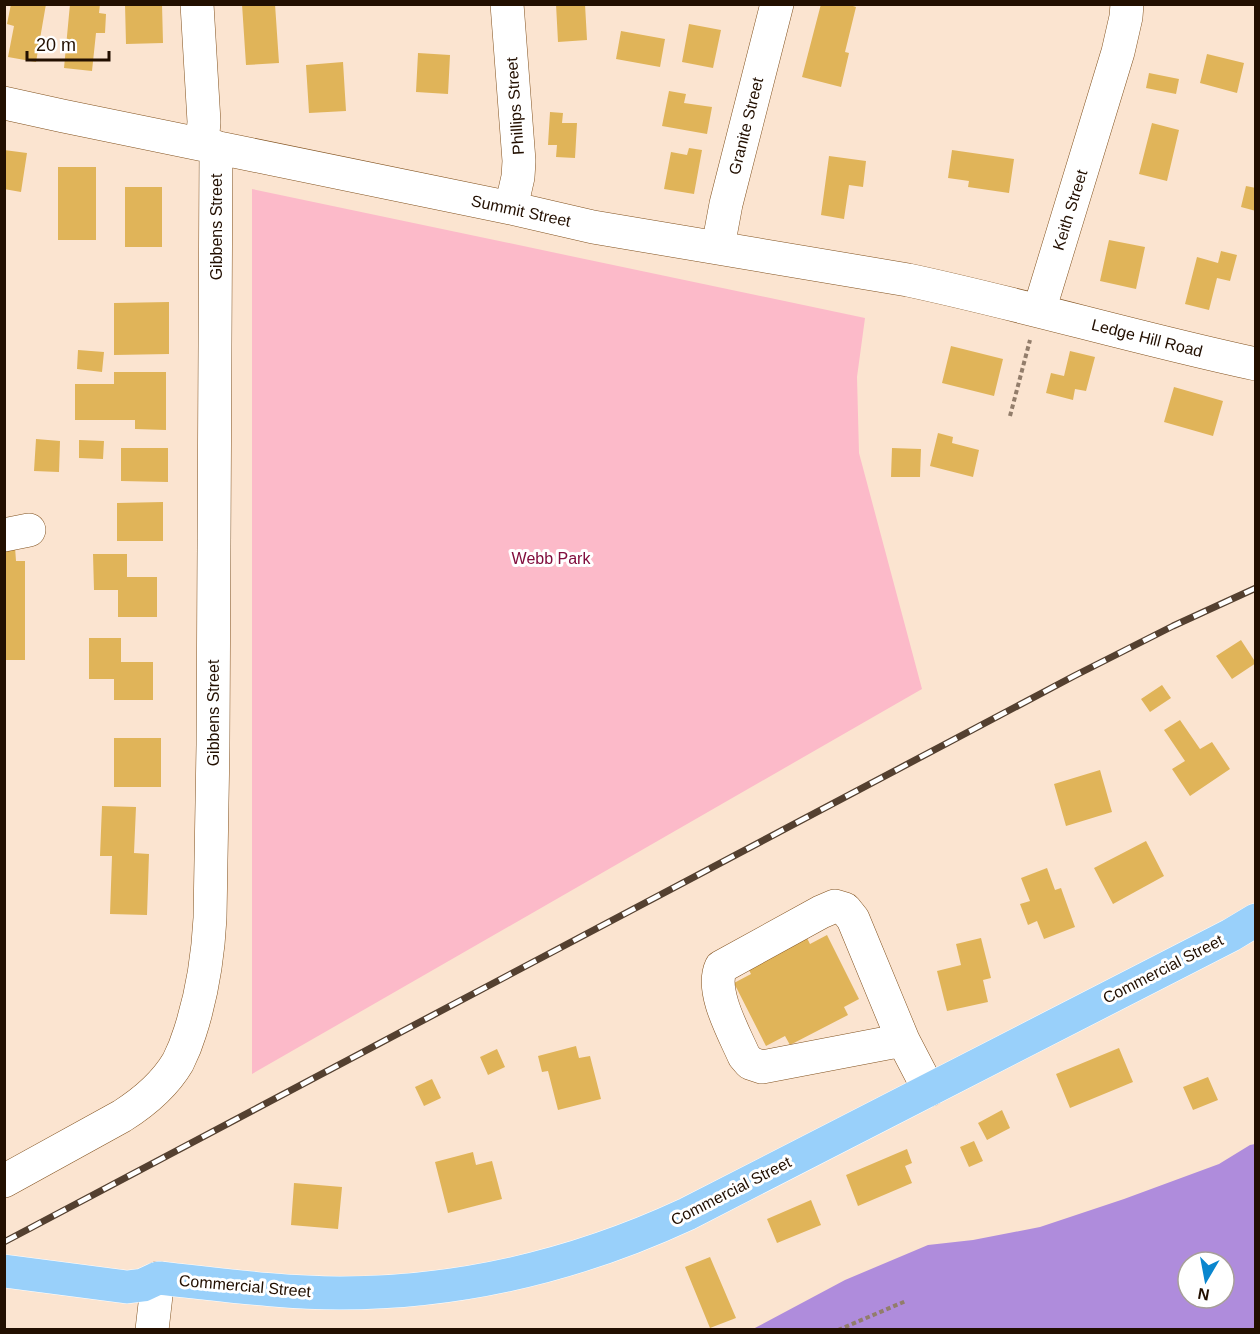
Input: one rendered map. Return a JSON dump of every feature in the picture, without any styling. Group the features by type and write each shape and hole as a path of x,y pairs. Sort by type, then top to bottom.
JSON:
{"main road":[{"name":"Commercial Street","path":"4,1249 129,1264 143,1268 158,1278 291,1291 338,1293 432,1289 532,1269 597,1251 687,1214 1231,935 1256,920"},
{"name":"Commercial Street","path":"4,1271 127,1287 143,1285 158,1278"}],"street":[{"name":"Gibbens Street","path":"8,1180 122,1116 154,1092 178,1062 192,1026 200,994 208,944 211,872 214,413 209,146 204,122 197,4"},
{"name":"Phillips Street","path":"507,4 519,161 511,208"},
{"name":"Granite Street","path":"718,247 726,204 777,4"},
{"name":"Keith Street","path":"1039,311 1118,52 1127,4"},
{"name":"Summit Street","path":"4,103 594,227 908,280 1039,311"},
{"name":"Ledge Hill Road","path":"1039,311 1256,364"},
{"path":"903,1040 762,1067 750,1063 744,1056 720,1000 717,975 721,967 821,912 835,906 845,909 854,919 903,1040 929,1090"},
{"path":"152,1329 158,1278"}],"path":[{"path":"1011,416 1025,356 1039,311"},
{"path":"838,1329 906,1301"}],"green space":[{"name":"Webb Park","path":"252,189 865,318 857,377 859,453 922,689 252,1074"}],"shaded area":[{"path":"1255,1144 1255,1329 753,1329 845,1280 928,1245 973,1240 1040,1227 1219,1164"}],"building":[{"path":"11,4 46,4 36,62 8,57 14,26 7,24"},
{"path":"70,4 100,4 99,13 106,14 105,33 96,33 92,71 64,68"},
{"path":"125,4 162,4 163,43 126,44"},
{"path":"242,4 275,4 279,63 246,65"},
{"path":"556,4 585,4 587,40 558,42"},
{"path":"821,4 847,4 856,7 845,52 849,53 841,87 802,77"},
{"path":"689,24 721,30 713,68 682,62"},
{"path":"621,31 665,39 660,67 616,59"},
{"path":"418,53 450,55 448,94 416,92"},
{"path":"1207,54 1244,63 1237,93 1200,83"},
{"path":"343,62 346,111 309,113 306,65"},
{"path":"1149,73 1179,79 1176,94 1146,88"},
{"path":"669,91 686,94 684,103 712,107 707,134 662,126"},
{"path":"550,112 563,113 562,123 577,123 575,158 556,157 557,145 548,145"},
{"path":"1152,123 1179,130 1167,181 1139,174"},
{"path":"689,148 702,150 694,194 664,189 671,152 687,155"},
{"path":"4,150 27,153 21,192 4,189"},
{"path":"952,150 1014,159 1009,193 968,187 969,181 948,178"},
{"path":"829,156 866,161 863,187 849,185 844,219 821,215"},
{"path":"58,167 96,167 96,240 58,240"},
{"path":"1246,186 1256,188 1256,211 1241,207"},
{"path":"125,187 162,187 162,247 125,247"},
{"path":"1109,240 1145,247 1136,289 1100,281"},
{"path":"1221,251 1237,255 1230,281 1217,278 1209,310 1185,304 1197,257 1218,263"},
{"path":"169,302 169,354 114,355 114,303"},
{"path":"951,346 1003,359 994,396 942,383"},
{"path":"78,350 104,352 102,372 77,369"},
{"path":"1070,351 1095,357 1086,391 1075,389 1073,400 1046,393 1051,373 1064,376"},
{"path":"114,372 166,372 166,430 135,429 135,420 75,420 75,384 114,384"},
{"path":"1174,387 1223,401 1213,436 1164,422"},
{"path":"938,433 953,437 952,443 979,450 973,477 930,466"},
{"path":"36,439 60,441 59,472 34,471"},
{"path":"79,440 104,441 103,459 79,458"},
{"path":"121,448 168,448 168,482 121,481"},
{"path":"892,448 921,449 920,477 891,477"},
{"path":"163,502 163,541 117,541 117,503"},
{"path":"4,547 15,547 16,561 25,561 25,660 4,660"},
{"path":"93,554 127,554 127,577 157,577 157,617 118,617 118,590 94,590"},
{"path":"89,638 121,638 121,662 153,662 153,700 114,700 114,679 89,679"},
{"path":"1241,640 1256,663 1232,679 1216,656"},
{"path":"1162,685 1171,698 1150,712 1141,699"},
{"path":"1180,720 1200,749 1212,742 1230,769 1190,796 1172,769 1185,761 1164,730"},
{"path":"114,738 161,738 161,787 114,787"},
{"path":"1100,770 1112,812 1066,826 1054,784"},
{"path":"102,806 136,807 134,853 149,854 147,915 110,914 112,856 100,856"},
{"path":"1146,841 1164,876 1113,904 1094,868"},
{"path":"1047,868 1055,890 1061,888 1075,927 1044,939 1037,921 1028,925 1020,904 1030,901 1021,878"},
{"path":"827,935 859,999 844,1007 848,1015 790,1045 785,1036 766,1046 734,983 751,974 748,968 807,938 810,944"},
{"path":"981,938 991,978 983,980 988,1002 947,1011 937,971 961,965 956,944"},
{"path":"576,1046 579,1058 590,1056 601,1099 558,1110 548,1071 542,1072 538,1056"},
{"path":"1119,1048 1133,1082 1070,1108 1056,1074"},
{"path":"497,1049 505,1067 488,1075 480,1057"},
{"path":"1208,1077 1218,1100 1193,1110 1183,1087"},
{"path":"432,1079 441,1098 424,1106 415,1087"},
{"path":"1002,1110 1010,1128 987,1140 978,1123"},
{"path":"974,1141 983,1161 969,1167 960,1147"},
{"path":"907,1149 912,1163 905,1166 912,1183 858,1206 846,1175"},
{"path":"473,1152 476,1165 492,1161 502,1199 448,1213 435,1162"},
{"path":"294,1183 342,1187 338,1229 291,1225"},
{"path":"811,1200 821,1225 777,1243 767,1219"},
{"path":"710,1257 736,1318 710,1328 685,1267"}],"railway":[{"path":"4,1242 1074,676 1173,626 1256,588"}]}
